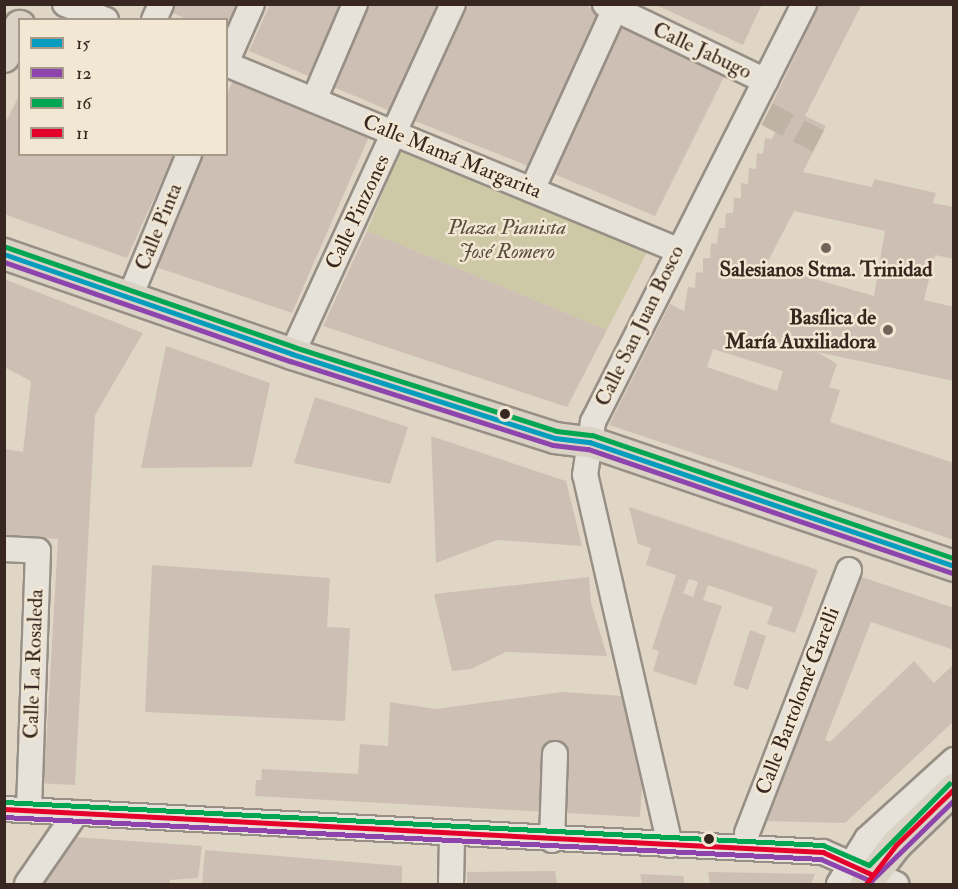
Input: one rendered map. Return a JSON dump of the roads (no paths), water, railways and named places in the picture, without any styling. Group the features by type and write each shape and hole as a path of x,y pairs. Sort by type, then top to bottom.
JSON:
{"main road":[{"path":"22,18 30,4"},
{"path":"4,254 292,354 555,438 590,442 954,566"},
{"path":"864,878 954,789"}],"street":[{"path":"65,4 101,18"},
{"path":"155,18 161,4"},
{"path":"228,58 252,4"},
{"path":"314,100 355,4"},
{"name":"Calle Pinzones","path":"292,354 453,4"},
{"name":"Calle San Juan Bosco","path":"670,845 585,475 593,422 677,250 760,110 766,81 804,4"},
{"path":"532,190 612,6"},
{"name":"Calle Jabugo","path":"612,6 766,81"},
{"name":"Calle Mamá Margarita","path":"228,64 677,250"},
{"name":"Calle Pinta","path":"129,298 188,156"},
{"name":"Calle La Rosaleda","path":"4,549 38,551 30,810"},
{"name":"Calle Bartolomé Garelli","path":"747,832 849,570"},
{"path":"552,840 555,754"},
{"path":"4,809 552,840 823,852 864,878 867,838 954,760"},
{"path":"27,885 76,813"},
{"path":"451,885 452,834"}],"tunnel":[{"path":"767,114 818,141"}],"place":[{"name":"Salesianos Stma. Trinidad","path":"826,248"},
{"name":"Basílica de María Auxiliadora","path":"888,330"}],"park label":[{"name":"Plaza Pianista José Romero","path":"507,240"}]}
